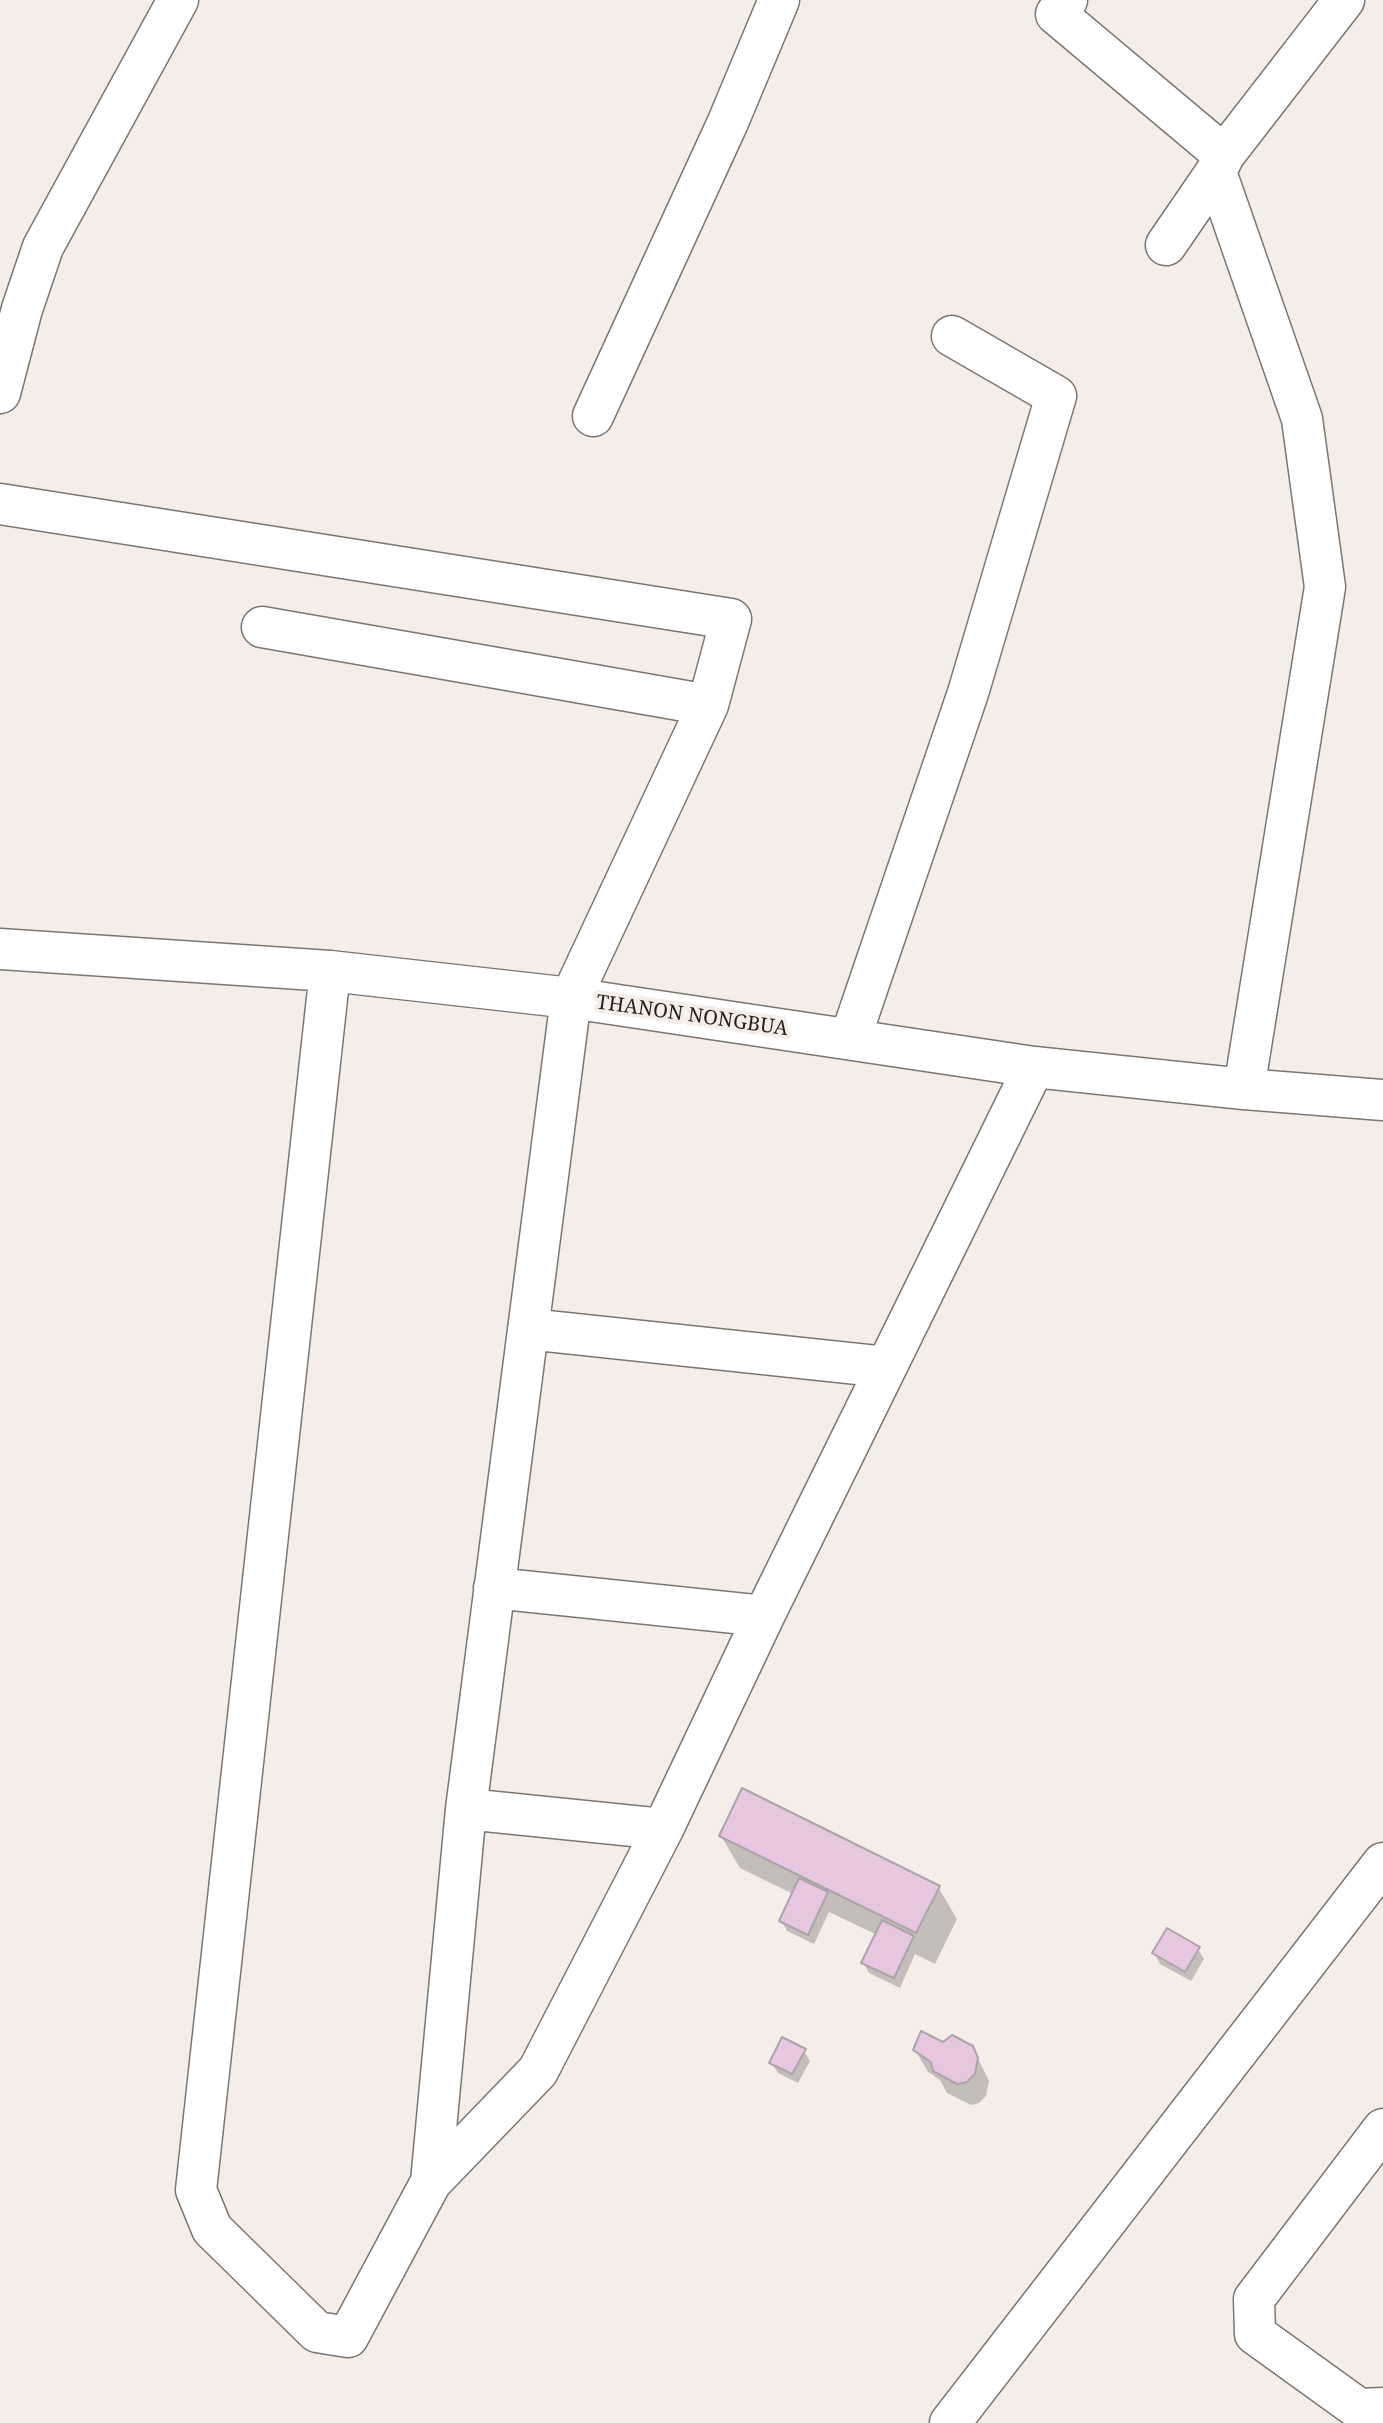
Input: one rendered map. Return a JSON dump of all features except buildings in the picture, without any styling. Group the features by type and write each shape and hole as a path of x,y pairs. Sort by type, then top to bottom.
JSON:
{"street":[{"path":"0,393 22,309 43,247 178,0"},
{"path":"593,416 728,122 779,0"},
{"path":"1067,0 1056,14 1220,164 1302,419 1325,587 1244,1089"},
{"path":"1166,245 1220,164 1344,0"},
{"path":"850,1039 968,693 1056,396 952,336"},
{"path":"0,504 731,619 708,705 571,998 466,1809 431,2182"},
{"path":"262,627 708,705"},
{"name":"THANON NONGBUA","path":"0,949 330,971 571,998 1034,1067 1383,1100"},
{"path":"330,971 196,2190 212,2229 317,2332 348,2337 431,2182 538,2071 663,1829 764,1616 1034,1067"},
{"path":"528,1329 886,1367"},
{"path":"494,1588 764,1616"},
{"path":"466,1809 663,1829"},
{"path":"950,2423 1383,1863"},
{"path":"1383,2129 1254,2299 1255,2334 1359,2409 1383,2408"}]}
